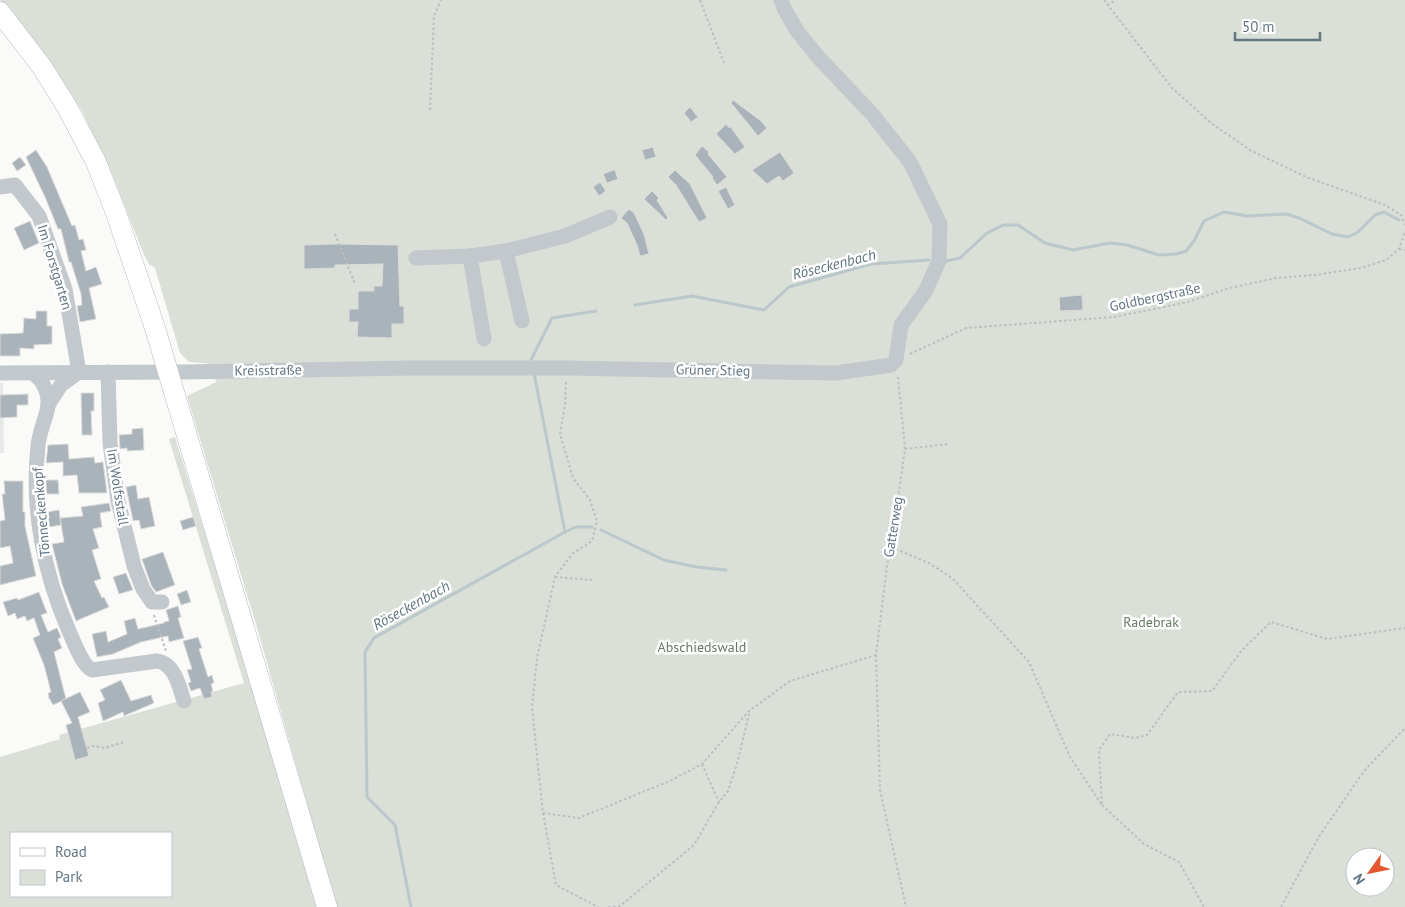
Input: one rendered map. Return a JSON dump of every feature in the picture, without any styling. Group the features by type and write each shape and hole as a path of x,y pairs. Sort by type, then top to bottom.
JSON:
{"main road":[{"path":"0,12 42,67 70,114 96,162 116,213 149,309 327,907"}],"street":[{"path":"781,0 803,38 820,59 872,114 910,162 940,224 939,261 925,292 901,325 893,362"},
{"name":"Im Forstgarten","path":"0,187 15,186 38,216 65,289 79,372"},
{"path":"416,258 470,256 506,252 565,236 610,217"},
{"path":"506,252 522,321"},
{"path":"470,256 484,339"},
{"name":"Grüner Stieg","path":"535,368 836,372 893,362"},
{"name":"Kreisstraße","path":"0,373 535,368"},
{"name":"Tönneckenkopf","path":"79,372 61,385 48,405 38,438 36,484 40,531 52,585 76,647 87,666 92,670 157,661 165,663"},
{"name":"Im Wolfsstall","path":"108,372 110,443 114,480 134,566 147,597"},
{"path":"33,373 43,382 48,405"},
{"path":"147,597 157,604 162,602"},
{"path":"165,663 171,669 184,701"}],"path":[{"path":"430,110 434,16 441,0"},
{"path":"700,0 724,63"},
{"path":"1104,0 1172,88 1211,123 1250,150 1306,177 1385,205 1402,215 1405,225"},
{"path":"1108,5 1116,0"},
{"path":"1405,231 1399,249 1405,250"},
{"path":"335,234 355,284"},
{"name":"Goldbergstraße","path":"893,362 966,328 1114,317 1188,302 1226,290 1276,278 1315,275 1361,268 1386,260 1399,249"},
{"name":"Gatterweg","path":"893,362 905,449 887,566 876,655 880,790 906,907"},
{"path":"566,368 565,404 560,434 573,478 590,500 597,521 592,541 572,554 555,577 537,658 532,708 543,814 556,885 598,907"},
{"path":"905,449 949,444"},
{"path":"891,547 929,563 952,578 1029,662 1070,757 1102,805 1144,844 1179,862 1204,907"},
{"path":"555,577 592,580"},
{"path":"147,597 165,646 167,656 165,663"},
{"path":"1102,805 1099,750 1110,734 1135,738 1147,735 1178,692 1212,691 1242,650 1272,622 1327,639 1405,628"},
{"path":"543,814 578,818 672,780 702,764 749,711 790,681 876,655"},
{"path":"608,907 620,906 694,845 728,790 737,764 749,711"},
{"path":"1281,907 1318,838 1364,770 1405,728"},
{"path":"87,748 94,746 105,748 124,742"},
{"path":"702,764 720,802"}],"shaded area":[{"path":"0,383 3,383 4,453 0,453"}],"green space":[{"path":"0,0 1405,0 1405,907 336,907 258,631 187,396 216,382 212,364 189,362 180,353 155,268 149,264 144,255 116,184 82,111 38,45"},
{"path":"175,437 319,907 0,907 0,757 60,739 59,735 244,683 169,439"}],"building":[{"path":"733,100 761,121 767,128 758,136 731,103"},
{"path":"690,107 698,117 691,122 684,113"},
{"path":"726,124 729,128 730,126 745,147 735,154 716,134"},
{"path":"702,146 709,152 708,154 727,177 717,185 713,177 695,155"},
{"path":"653,147 656,157 645,160 642,150"},
{"path":"36,150 47,167 72,226 75,225 79,240 83,239 86,250 81,251 86,271 96,267 102,284 89,288 96,319 80,322 77,306 82,305 81,294 71,262 69,262 61,229 58,229 26,157"},
{"path":"780,152 794,173 783,181 779,176 767,184 752,170"},
{"path":"20,157 26,165 17,171 12,163"},
{"path":"615,170 618,179 607,183 603,174"},
{"path":"675,170 690,184 707,218 699,222 676,185 668,177"},
{"path":"600,182 606,191 599,196 593,187"},
{"path":"726,187 735,205 728,209 718,191"},
{"path":"652,191 659,198 657,200 668,218 666,220 644,199"},
{"path":"629,209 634,213 644,234 649,254 640,256 627,223 621,218"},
{"path":"30,221 39,243 24,250 14,228"},
{"path":"304,245 398,245 400,306 404,306 404,324 392,324 392,338 357,337 358,322 349,322 349,309 358,309 358,291 374,291 374,286 382,286 383,264 335,265 335,268 304,269"},
{"path":"1082,295 1083,310 1060,311 1059,297"},
{"path":"36,311 47,311 47,326 52,326 52,344 34,345 34,349 20,348 20,356 0,356 0,334 23,333 24,318 36,319"},
{"path":"81,393 94,393 94,411 91,411 92,435 82,435"},
{"path":"28,394 28,405 17,405 17,417 0,418 0,395"},
{"path":"143,428 144,450 127,451 127,448 120,449 119,435 132,434 132,429"},
{"path":"68,444 69,459 94,457 95,463 103,462 107,493 79,493 77,475 63,476 63,462 46,463 48,445"},
{"path":"46,480 58,480 59,494 46,494"},
{"path":"4,481 23,481 23,512 25,512 25,526 36,576 0,585 0,566 13,563 10,546 0,548 0,521 5,520 2,494 5,494"},
{"path":"136,485 138,499 149,497 155,526 141,529 139,520 133,521 126,487"},
{"path":"109,503 111,511 100,513 102,527 93,529 99,548 92,550 101,579 94,581 102,598 104,597 109,607 76,621 62,584 52,544 64,542 60,518 83,516 81,507"},
{"path":"59,510 61,525 49,527 47,512"},
{"path":"193,517 196,526 183,530 180,521"},
{"path":"163,552 175,585 156,592 151,585 142,559"},
{"path":"126,573 133,590 119,594 113,577"},
{"path":"187,590 191,602 181,605 177,594"},
{"path":"39,592 47,613 41,615 48,632 57,628 61,637 58,639 62,648 54,652 66,699 53,705 49,698 48,693 51,692 44,665 33,638 40,635 34,618 27,621 25,616 17,619 15,613 8,616 3,602 17,598 18,600"},
{"path":"178,606 181,617 178,618 184,638 169,642 168,636 141,642 113,654 97,657 92,634 106,631 108,642 127,634 124,621 135,618 138,629 164,623 169,621 166,610"},
{"path":"198,637 202,648 199,649 208,677 212,675 214,683 211,684 212,697 204,699 200,688 191,691 188,683 191,682 187,670 192,669 183,641"},
{"path":"121,680 131,701 151,695 154,703 124,716 123,712 103,721 98,703 105,700 100,690"},
{"path":"80,692 90,712 78,717 89,756 75,760 66,725 72,723 61,701"}],"waterway":[{"name":"Röseckenbach","path":"946,261 960,258 987,233 1003,225 1018,225 1045,243 1073,250 1110,243 1127,245 1159,255 1176,254 1186,251 1194,241 1204,221 1224,212 1247,216 1286,214 1299,218 1332,234 1348,237 1358,232 1375,215 1384,212 1399,220"},
{"name":"Röseckenbach","path":"635,305 692,296 764,310 789,287 871,264 929,260"},
{"name":"Röseckenbach","path":"531,360 552,318 596,311"},
{"name":"Röseckenbach","path":"411,907 395,825 367,797 365,652 374,638 565,532 534,373"},
{"path":"565,532 576,527 592,527"},
{"path":"601,530 664,560 696,567 726,570"}],"park label":[{"name":"Radebrak","path":"1151,622"},
{"name":"Abschiedswald","path":"702,647"}]}
